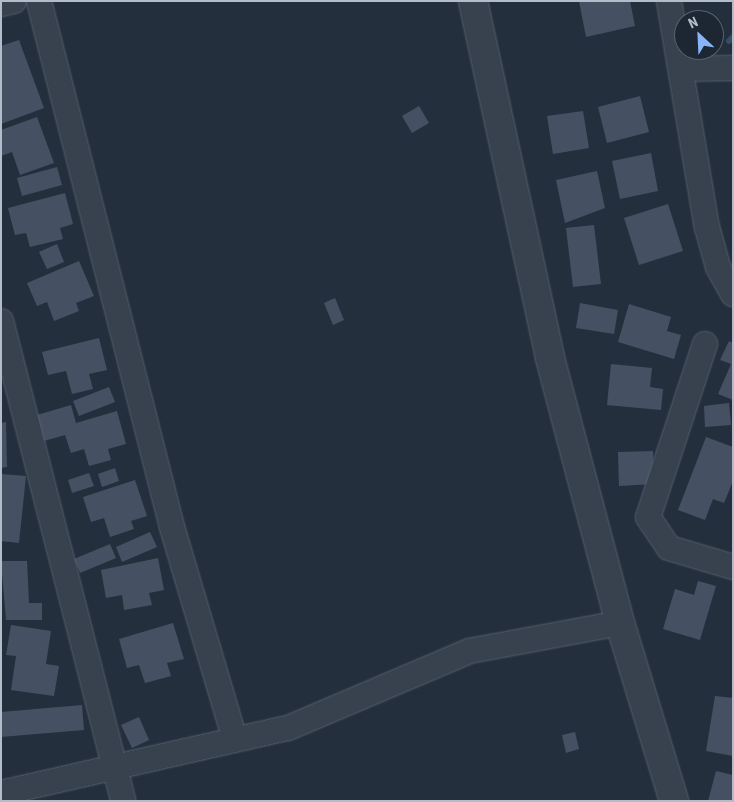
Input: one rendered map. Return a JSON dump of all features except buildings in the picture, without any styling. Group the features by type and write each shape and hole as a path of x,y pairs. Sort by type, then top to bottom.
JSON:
{"street":[{"path":"1,4 14,1"},
{"path":"39,1 172,527 235,740"},
{"path":"474,1 518,222 620,623 674,801"},
{"path":"669,1 707,227 718,267 733,294"},
{"path":"681,69 733,68"},
{"path":"1,321 123,801"},
{"path":"705,344 648,517 669,548 733,567"},
{"path":"1,793 113,765 288,728 469,651 620,623"}],"waterway":[{"path":"729,41 733,37"}]}
